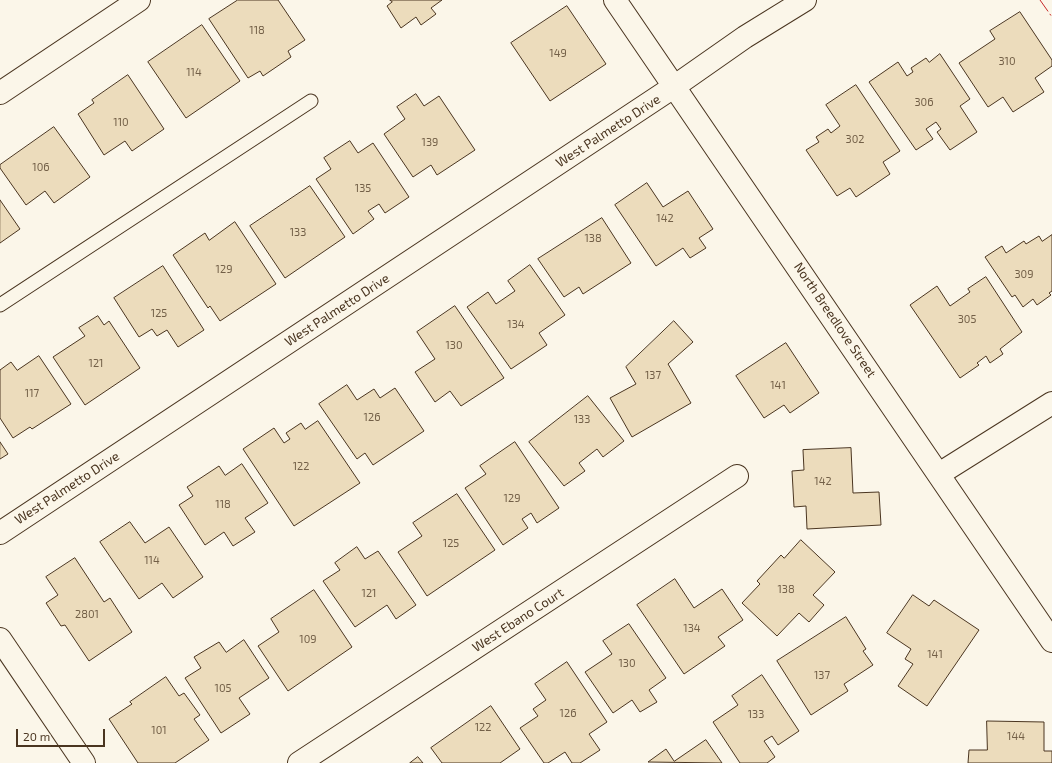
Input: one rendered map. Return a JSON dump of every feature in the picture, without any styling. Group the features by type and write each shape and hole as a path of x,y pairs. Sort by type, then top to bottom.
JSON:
{"street":[{"path":"0,93 139,0"},
{"name":"North Breedlove Street","path":"616,0 1052,641"},
{"name":"West Palmetto Drive","path":"0,533 675,86 745,37 805,0"},
{"path":"939,474 1052,403"},
{"name":"West Ebano Court","path":"299,763 737,476"},
{"path":"0,639 84,763"}],"lane":[{"path":"0,305 311,101"}],"building":[{"path":"238,0 278,0 305,40 288,51 291,57 263,76 260,71 248,78 209,19"},
{"path":"390,0 442,0 431,8 436,14 421,25 416,17 401,28 387,6 392,2"},
{"path":"567,6 606,64 550,101 511,43"},
{"path":"1020,12 1052,60 1052,66 1035,78 1044,92 1013,112 1003,97 988,107 959,63 995,39 990,31"},
{"path":"202,25 240,81 186,118 148,62"},
{"path":"940,54 970,99 960,106 977,132 950,150 937,132 941,129 936,122 926,129 933,139 916,150 869,82 898,62 907,76 913,72 911,68 926,58 929,62"},
{"path":"128,75 164,129 132,151 125,141 104,155 78,114 94,103 92,100"},
{"path":"856,85 900,151 883,162 890,174 856,197 850,188 837,196 806,150 819,142 816,137 828,129 831,133 840,126 826,105"},
{"path":"416,94 424,106 439,96 475,150 437,175 431,165 413,177 384,134 405,119 397,107"},
{"path":"54,127 90,177 54,203 45,191 26,205 0,168 0,165"},
{"path":"350,141 358,153 373,143 409,197 385,213 379,204 368,211 374,219 353,234 316,179 331,169 324,158"},
{"path":"647,183 663,207 688,191 713,229 699,238 706,248 690,258 683,248 656,266 615,205"},
{"path":"310,186 345,237 285,278 250,226"},
{"path":"0,200 20,229 0,243"},
{"path":"602,218 631,263 583,294 579,287 564,297 538,259"},
{"path":"235,222 276,284 220,321 210,306 208,308 173,255 205,233 209,240"},
{"path":"1052,235 1052,291 1049,293 1051,295 1037,305 1033,299 1023,307 1015,295 1012,297 985,257 1002,246 1006,253 1024,241 1026,244 1039,236 1042,241"},
{"path":"530,265 565,315 539,333 547,345 511,369 467,307 488,292 496,304 515,291 508,281"},
{"path":"163,266 204,330 178,347 167,330 157,336 152,329 139,337 114,298"},
{"path":"986,277 1022,332 1000,349 1003,354 990,363 986,356 977,363 979,365 960,378 910,305 937,286 950,306 970,292 968,289"},
{"path":"455,306 504,378 461,406 450,391 435,402 415,372 435,359 417,332"},
{"path":"98,316 104,325 109,321 140,368 85,405 53,357 85,336 79,328"},
{"path":"674,321 693,342 668,364 691,403 632,437 610,398 636,384 626,367"},
{"path":"786,343 819,393 790,413 784,405 764,418 736,376"},
{"path":"39,356 71,404 32,429 30,427 13,438 0,418 0,370 11,362 17,370"},
{"path":"347,385 357,400 374,389 380,398 395,388 424,431 373,465 365,453 357,459 319,404"},
{"path":"588,396 624,441 603,457 597,449 579,463 585,471 564,486 529,442"},
{"path":"318,421 360,483 294,526 243,449 274,428 284,443 290,439 286,433 301,423 305,429"},
{"path":"0,442 8,454 0,459"},
{"path":"515,442 559,508 537,523 531,513 522,519 528,528 503,545 465,488 486,474 480,466"},
{"path":"851,448 853,493 879,492 881,525 807,529 806,506 794,507 792,471 804,470 803,450"},
{"path":"242,464 268,503 245,518 255,532 233,546 224,532 205,545 179,505 193,496 187,487 219,466 225,475"},
{"path":"457,494 495,550 427,596 398,552 422,536 413,523"},
{"path":"130,522 145,543 169,527 203,577 173,598 162,583 139,599 100,542"},
{"path":"801,540 835,572 813,595 824,605 809,622 799,613 777,636 742,603 760,584 757,581 781,555 784,558"},
{"path":"357,547 365,559 378,551 416,605 396,619 387,605 355,627 323,581 340,570 335,563"},
{"path":"75,558 104,602 110,598 132,632 89,661 65,625 61,626 46,603 58,595 46,577"},
{"path":"675,579 694,608 722,589 743,620 718,637 725,646 684,674 637,605"},
{"path":"314,590 352,647 288,691 258,646 279,632 271,619"},
{"path":"913,595 929,606 934,600 979,630 927,706 898,686 913,664 905,659 911,649 887,633"},
{"path":"846,617 866,649 863,651 873,665 844,684 848,691 811,715 777,661"},
{"path":"629,624 666,678 649,690 657,702 640,712 632,700 613,713 585,672 612,654 603,641"},
{"path":"244,640 269,678 239,698 250,714 221,733 185,678 201,668 194,657 219,642 226,652"},
{"path":"567,662 607,722 589,734 600,750 580,763 572,763 565,752 548,763 544,763 520,728 538,716 533,709 546,700 535,684"},
{"path":"762,675 799,731 778,745 772,736 764,741 775,757 767,763 740,763 713,722 738,705 732,696"},
{"path":"166,677 179,696 184,693 200,715 194,719 209,740 175,763 138,763 109,719 132,704 130,702"},
{"path":"491,706 520,749 500,763 442,763 431,748"},
{"path":"987,721 1044,722 1044,751 1052,751 1052,763 968,763 969,750 987,750"},
{"path":"706,740 722,763 648,762 666,749 674,761"},
{"path":"418,757 423,763 410,763"}],"power":[{"path":"1040,0 1052,17"}]}
